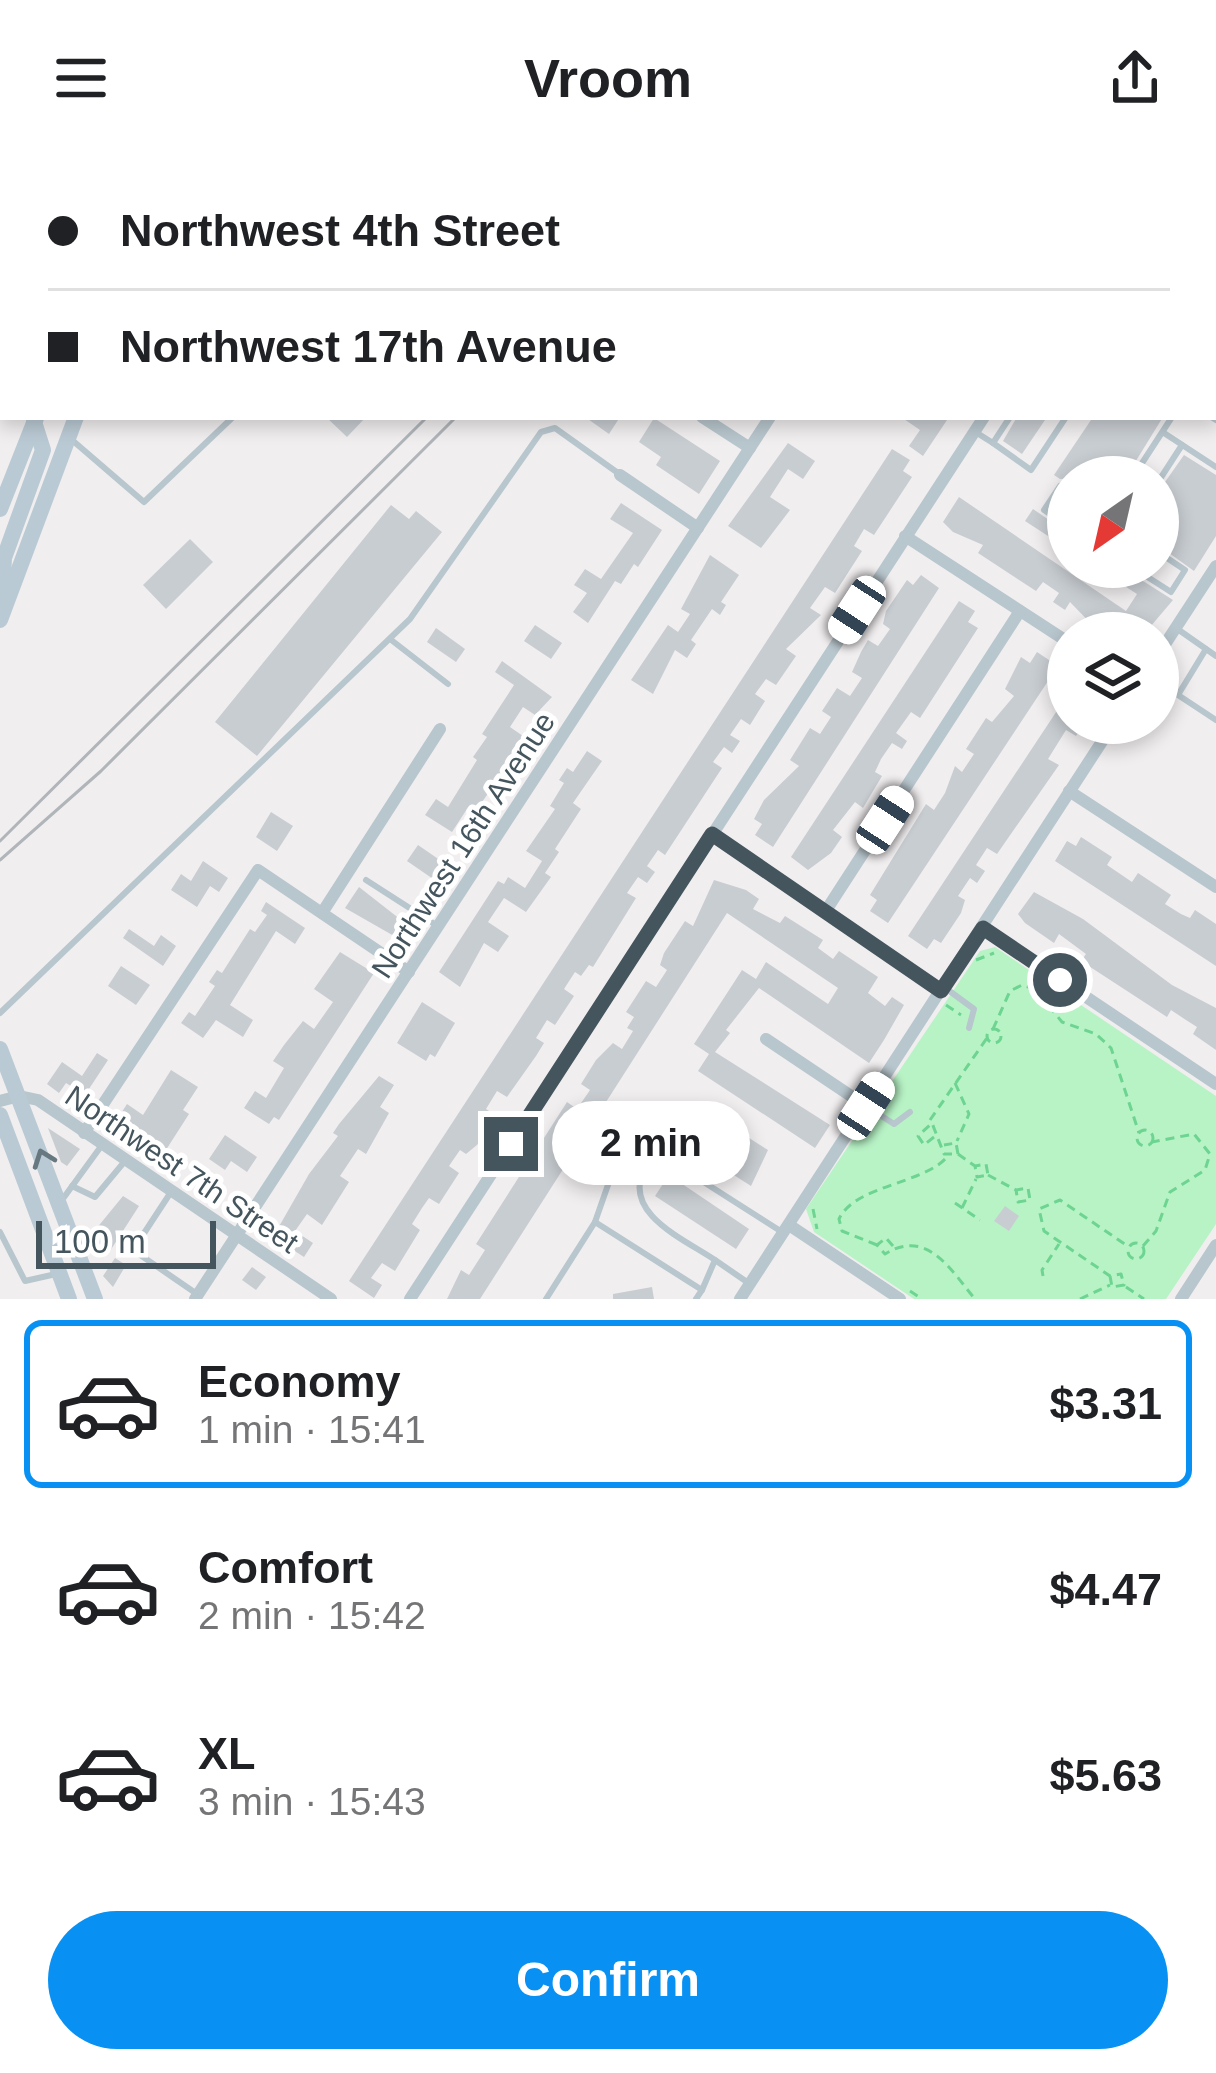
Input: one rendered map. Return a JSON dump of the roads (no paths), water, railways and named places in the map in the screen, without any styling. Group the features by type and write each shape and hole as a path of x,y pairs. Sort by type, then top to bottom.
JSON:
{"main road":[{"path":"0,618 4,558 44,450 35,420"},
{"path":"0,509 35,420"},
{"path":"62,420 67,436"},
{"path":"0,618 75,420"},
{"path":"0,1048 95,1299"},
{"path":"0,1115 69,1299"}],"street":[{"path":"707,420 749,448"},
{"name":"Northwest 16th Avenue","path":"197,1297 768,420"},
{"path":"410,1299 982,420"},
{"path":"620,475 698,528"},
{"path":"905,536 1047,628"},
{"path":"1179,623 1216,566"},
{"path":"827,909 1020,611"},
{"path":"322,913 440,729"},
{"path":"740,1299 866,1106 946,994 1100,744"},
{"path":"1069,791 1216,887"},
{"path":"712,834 946,994"},
{"path":"84,1133 257,871 410,972"},
{"path":"983,928 1216,1084"},
{"path":"766,1039 866,1106"},
{"name":"Northwest 7th Street","path":"0,1101 19,1096 38,1100 331,1299"},
{"path":"786,1229 902,1294"},
{"path":"1181,1299 1216,1245"}],"lane":[{"path":"67,436 144,502 229,420"},
{"path":"993,443 1008,420"},
{"path":"975,431 1031,470 1064,420"},
{"path":"1147,456 1170,420"},
{"path":"0,1013 390,639 429,595 541,432 555,428 620,475"},
{"path":"1162,432 1216,467"},
{"path":"1175,456 1182,445"},
{"path":"1179,630 1216,656"},
{"path":"390,639 448,684"},
{"path":"1206,649 1178,695 1216,720"},
{"path":"366,880 439,927"},
{"path":"946,994 974,1009 969,1028"},
{"path":"866,1106 894,1124 910,1112"},
{"path":"59,1203 102,1145"},
{"path":"72,1186 95,1197 124,1161"},
{"path":"546,1299 596,1222 609,1182 644,1170 676,1165 786,1229"},
{"path":"644,1170 640,1196 648,1214 750,1284"},
{"path":"171,1192 133,1250 197,1297"},
{"path":"596,1222 702,1290"},
{"path":"0,1232 25,1281 60,1273"},
{"path":"696,1299 715,1260"}],"railway":[{"path":"0,841 424,420"},
{"path":"0,860 101,771 453,420"}]}
